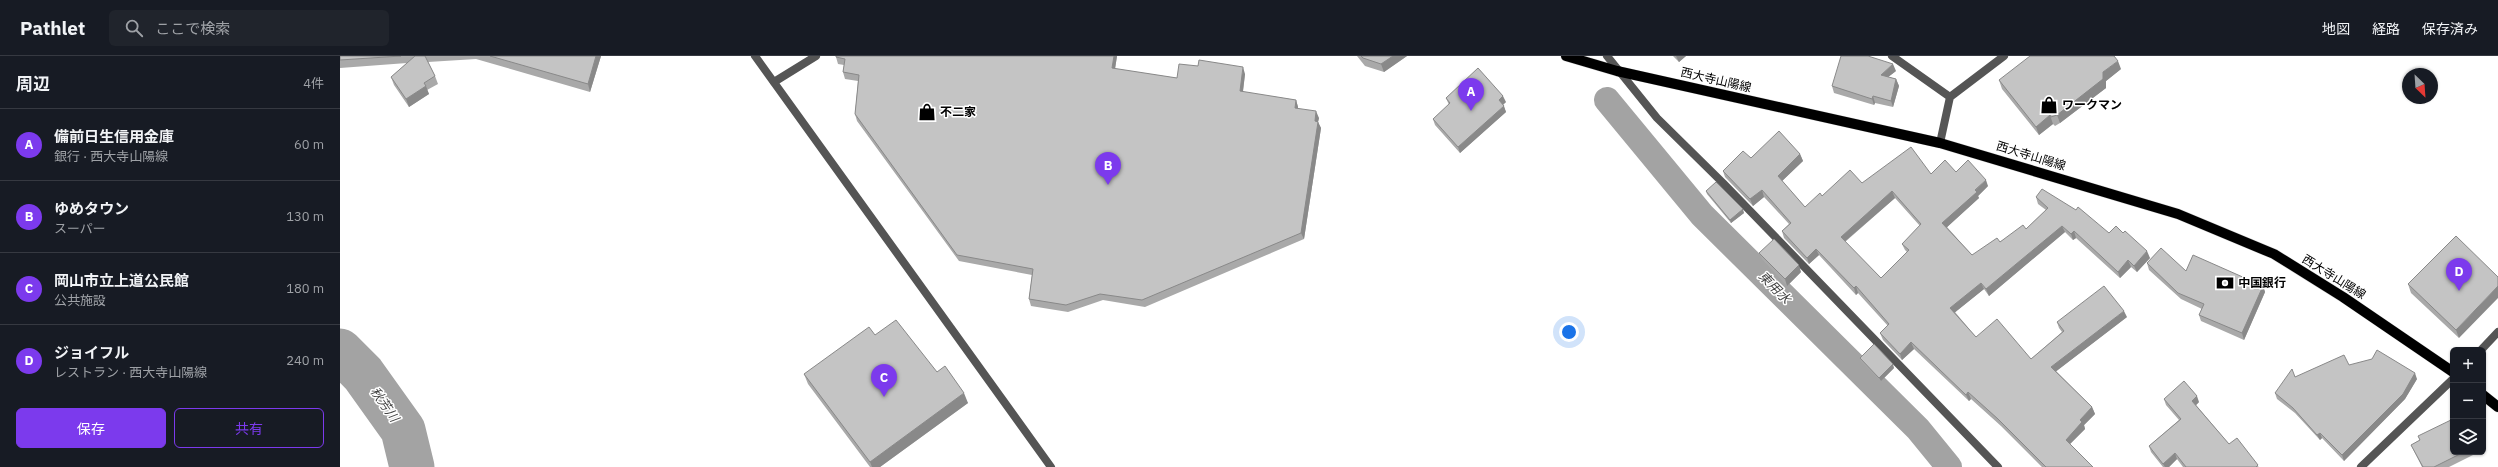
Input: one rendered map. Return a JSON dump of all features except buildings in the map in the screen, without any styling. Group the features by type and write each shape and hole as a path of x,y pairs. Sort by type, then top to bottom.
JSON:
{"main road":[{"name":"西大寺山陽線","path":"1566,56 1617,71 1940,143 2178,214 2274,254 2343,297 2450,370"},
{"path":"2486,398 2498,407"}],"street":[{"path":"755,56 1051,467"},
{"path":"774,82 816,56"},
{"path":"1607,56 1617,71 1657,118 1998,467"},
{"path":"1892,56 1950,97"},
{"path":"1940,143 1950,97 2004,56"},
{"path":"2484,347 2498,332"},
{"path":"2361,467 2450,382"}],"waterway":[{"name":"東用水","path":"1607,100 1702,215 1918,429 1949,467"},
{"name":"秋芳川","path":"340,351 363,374 403,430 412,467"}],"place":[{"name":"ワークマン","path":"2049,105"},
{"name":"備前日生信用金庫","path":"1471,111"},
{"name":"不二家","path":"927,112"},
{"name":"ゆめタウン","path":"1108,185"},
{"name":"中国銀行","path":"2225,283"},
{"name":"ジョイフル","path":"2459,291"},
{"name":"岡山市立上道公民館","path":"884,397"}]}
